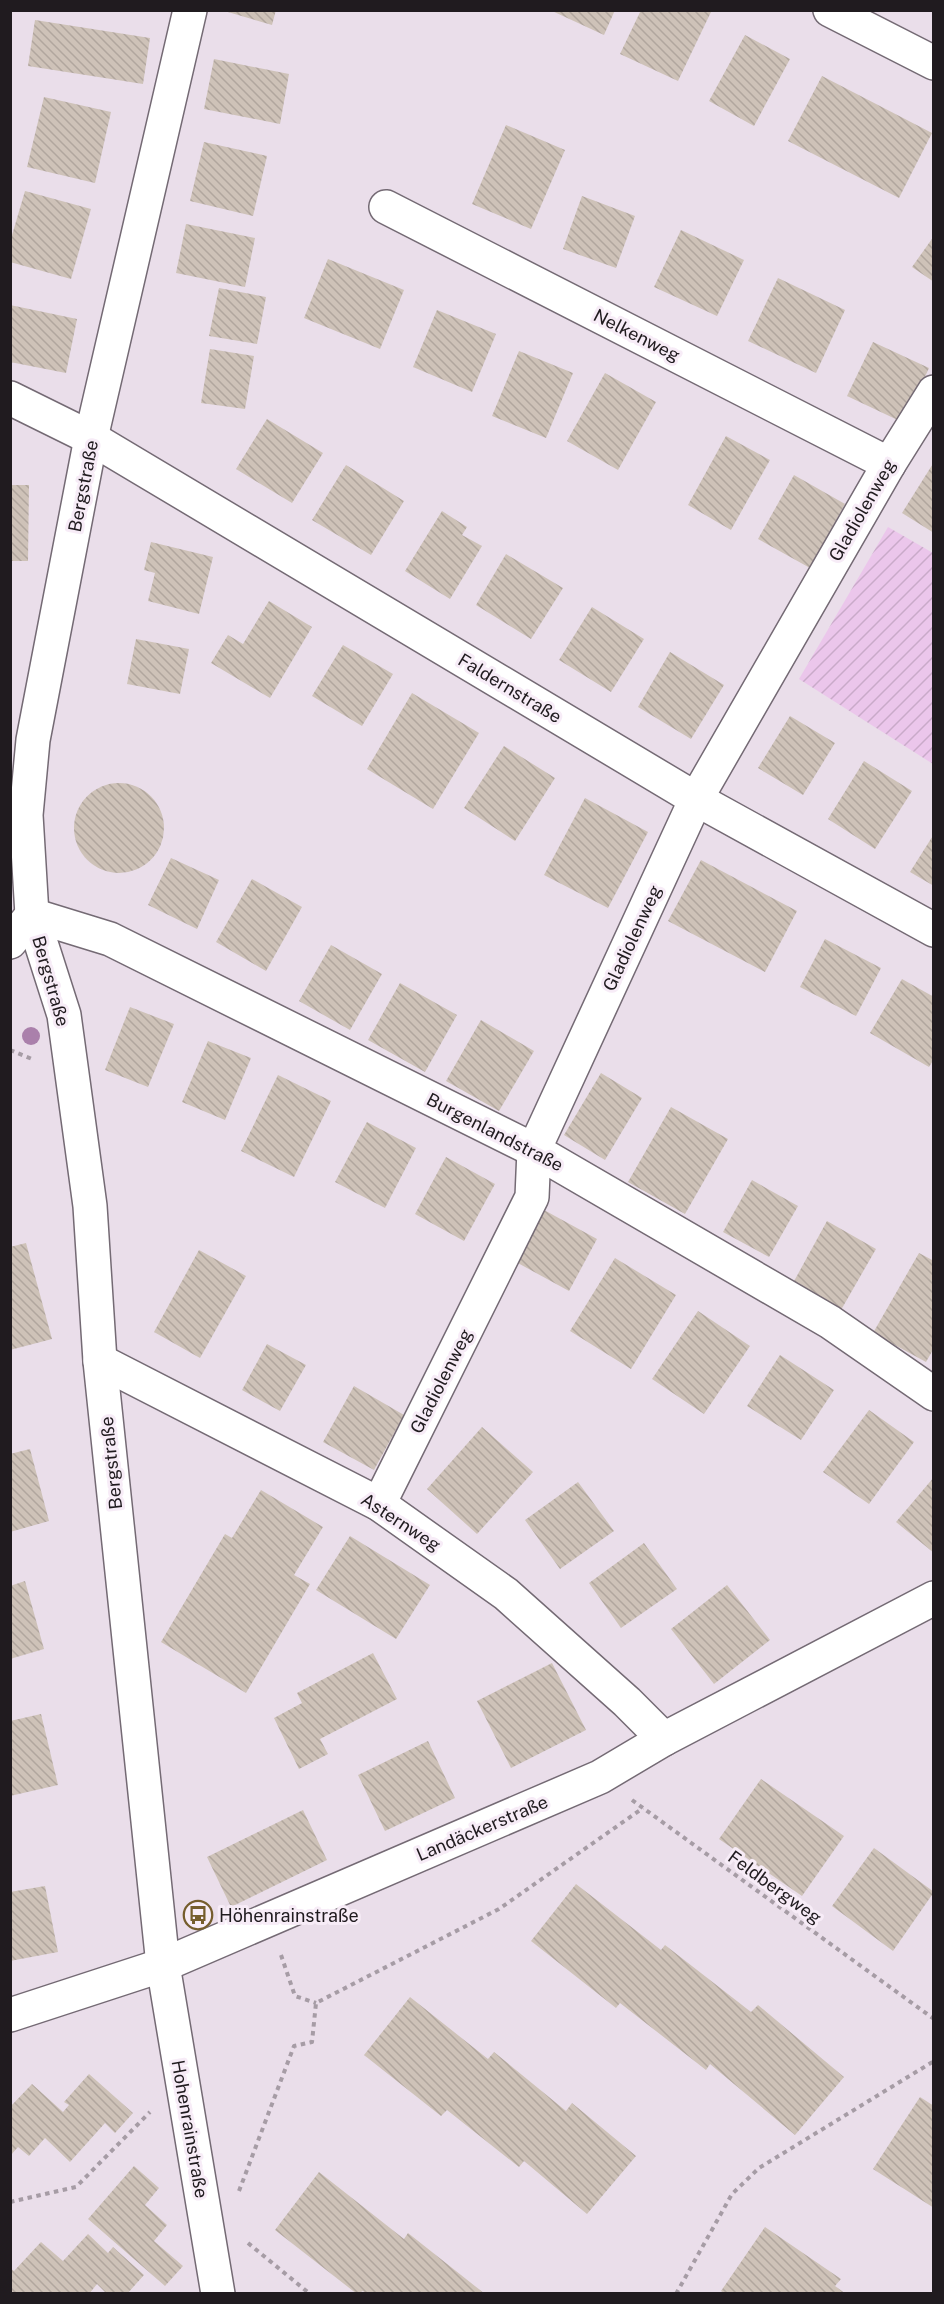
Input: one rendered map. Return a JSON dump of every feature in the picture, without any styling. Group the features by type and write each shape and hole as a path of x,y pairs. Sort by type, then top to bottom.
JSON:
{"street":[{"name":"Bergstraße","path":"163,1965 100,1361 90,1206 64,1015 32,915 22,740 190,10"},
{"path":"830,10 933,63"},
{"name":"Nelkenweg","path":"386,207 889,464"},
{"name":"Gladiolenweg","path":"379,1504 532,1197 534,1150 696,799 933,392"},
{"name":"Faldernstraße","path":"10,398 91,438 696,799 933,930"},
{"path":"10,942 32,915"},
{"name":"Burgenlandstraße","path":"32,915 110,939 534,1150 830,1322 933,1394"},
{"name":"Asternweg","path":"100,1361 379,1504 506,1594 627,1701 664,1739"},
{"name":"Landäckerstraße","path":"10,2015 163,1965 600,1777 664,1739 933,1598"},
{"name":"Hohenrainstraße","path":"163,1965 218,2294"}],"path":[{"name":"Feldbergweg","path":"600,1777 933,2019"},
{"path":"268,1920 295,1996 316,2003 500,1909 643,1808"},
{"path":"235,2203 294,2046 312,2042 316,2003"},
{"path":"676,2294 732,2194 759,2168 933,2061"},
{"path":"10,2202 76,2187 147,2113 186,2102"},
{"path":"243,2239 310,2294"}],"shaded area":[{"path":"888,527 933,553 933,764 799,679"}],"building":[{"path":"221,10 276,10 272,25"},
{"path":"550,10 615,10 604,35"},
{"path":"641,10 711,12 678,81 620,54"},
{"path":"35,20 150,38 143,84 28,66"},
{"path":"745,35 790,59 754,126 709,101"},
{"path":"214,59 289,74 280,124 204,109"},
{"path":"822,76 932,133 899,198 788,141"},
{"path":"44,97 111,112 95,183 27,167"},
{"path":"506,125 565,150 531,229 472,204"},
{"path":"204,142 267,156 253,216 190,201"},
{"path":"25,191 91,209 71,279 10,262 10,242"},
{"path":"582,196 635,216 616,268 563,249"},
{"path":"186,224 255,238 245,287 176,273"},
{"path":"681,230 744,260 717,316 654,287"},
{"path":"934,236 934,282 912,267"},
{"path":"328,259 404,290 380,349 304,318"},
{"path":"778,278 845,310 816,373 748,341"},
{"path":"219,288 266,297 257,344 209,336"},
{"path":"10,305 77,319 66,373 10,362"},
{"path":"437,310 496,334 472,392 413,367"},
{"path":"873,342 929,368 904,423 847,396"},
{"path":"210,349 254,356 245,409 201,403"},
{"path":"519,351 573,373 546,438 492,416"},
{"path":"605,373 656,402 618,470 567,441"},
{"path":"267,419 323,453 292,503 236,469"},
{"path":"726,436 770,460 731,530 688,505"},
{"path":"934,462 934,533 902,513"},
{"path":"346,465 404,501 371,555 312,520"},
{"path":"794,475 845,504 810,568 758,539"},
{"path":"10,485 29,485 28,561 10,561"},
{"path":"442,511 467,527 462,535 482,546 450,599 405,571"},
{"path":"151,542 213,557 199,614 148,601 155,573 144,570"},
{"path":"506,554 563,588 531,639 476,605"},
{"path":"269,601 312,627 270,698 211,663 228,635 243,644"},
{"path":"592,607 644,639 611,692 559,660"},
{"path":"136,639 189,649 180,694 127,684"},
{"path":"343,645 393,674 362,726 312,696"},
{"path":"670,652 724,685 691,739 638,707"},
{"path":"412,693 479,733 433,809 367,769"},
{"path":"790,716 835,743 803,795 758,768"},
{"path":"504,746 555,778 515,841 464,808"},
{"path":"864,761 912,791 875,849 828,819"},
{"path":"110,783 128,783 144,790 157,803 164,819 164,837 157,853 144,866 128,873 110,873 94,866 81,853 74,837 74,819 81,803 94,790"},
{"path":"585,798 648,832 608,908 544,875"},
{"path":"934,834 934,886 910,872"},
{"path":"171,858 219,880 197,929 148,905"},
{"path":"701,860 797,911 765,972 668,921"},
{"path":"252,879 302,907 266,971 216,942"},
{"path":"825,939 881,968 856,1016 800,987"},
{"path":"331,945 382,974 350,1030 299,1001"},
{"path":"902,979 934,997 934,1059 929,1067 870,1033"},
{"path":"400,983 457,1015 425,1072 368,1040"},
{"path":"130,1007 174,1024 148,1087 105,1070"},
{"path":"481,1020 534,1051 499,1111 446,1081"},
{"path":"208,1041 251,1058 225,1120 182,1102"},
{"path":"601,1073 642,1098 605,1160 564,1135"},
{"path":"278,1075 331,1101 294,1177 241,1151"},
{"path":"671,1107 728,1139 685,1214 628,1182"},
{"path":"367,1122 416,1148 385,1208 335,1182"},
{"path":"446,1157 495,1184 464,1241 415,1214"},
{"path":"752,1180 798,1206 769,1257 723,1232"},
{"path":"544,1210 597,1239 569,1291 516,1262"},
{"path":"827,1221 876,1249 841,1310 793,1283"},
{"path":"26,1243 52,1339 10,1350 10,1247"},
{"path":"199,1250 246,1276 200,1358 154,1332"},
{"path":"919,1253 934,1261 934,1348 926,1362 873,1333"},
{"path":"615,1258 676,1295 631,1369 570,1331"},
{"path":"698,1311 750,1346 704,1414 652,1379"},
{"path":"267,1344 306,1365 280,1411 242,1390"},
{"path":"780,1355 834,1390 801,1440 747,1406"},
{"path":"354,1386 404,1415 374,1470 323,1442"},
{"path":"869,1410 914,1442 869,1504 823,1472"},
{"path":"482,1427 533,1472 477,1534 427,1489"},
{"path":"30,1449 49,1521 10,1532 10,1454"},
{"path":"934,1477 934,1553 896,1522"},
{"path":"578,1482 614,1531 560,1569 525,1520"},
{"path":"261,1490 323,1527 294,1575 310,1584 246,1693 161,1642 225,1534 232,1538"},
{"path":"350,1536 430,1585 396,1639 316,1590"},
{"path":"644,1543 677,1589 621,1628 589,1583"},
{"path":"25,1581 44,1649 10,1659 10,1586"},
{"path":"727,1585 770,1640 714,1684 671,1629"},
{"path":"373,1653 397,1699 320,1739 328,1754 299,1769 274,1718 302,1703 297,1693"},
{"path":"552,1663 586,1730 511,1768 477,1701"},
{"path":"41,1714 58,1785 10,1796 10,1721"},
{"path":"428,1741 455,1798 385,1831 358,1775"},
{"path":"761,1779 844,1836 802,1896 719,1839"},
{"path":"303,1810 327,1860 231,1907 207,1857"},
{"path":"874,1848 934,1892 893,1951 832,1906"},
{"path":"576,1884 661,1950 665,1945 751,2012 758,2005 844,2077 795,2135 710,2064 706,2070 620,2003 616,2008 531,1941"},
{"path":"45,1886 58,1952 10,1961 10,1892"},
{"path":"410,1997 488,2059 494,2052 566,2111 572,2103 636,2156 587,2214 524,2161 519,2167 447,2110 441,2116 364,2055"},
{"path":"89,2074 133,2113 115,2133 105,2123 70,2162 45,2138 29,2156 18,2147 10,2156 10,2107 32,2084 63,2112 69,2105 64,2102"},
{"path":"920,2097 934,2106 934,2208 873,2169"},
{"path":"134,2166 159,2188 145,2205 167,2225 154,2241 183,2266 165,2286 88,2219"},
{"path":"319,2172 404,2239 408,2233 485,2294 366,2294 363,2291 357,2294 275,2230"},
{"path":"765,2227 841,2279 835,2286 846,2294 725,2294 721,2291"},
{"path":"88,2234 108,2253 113,2247 144,2275 127,2294 107,2294 97,2284 89,2294 10,2294 10,2268 14,2271 41,2242 63,2261"}],"place":[{"name":"Höhenrainstraße","path":"198,1915"}]}
